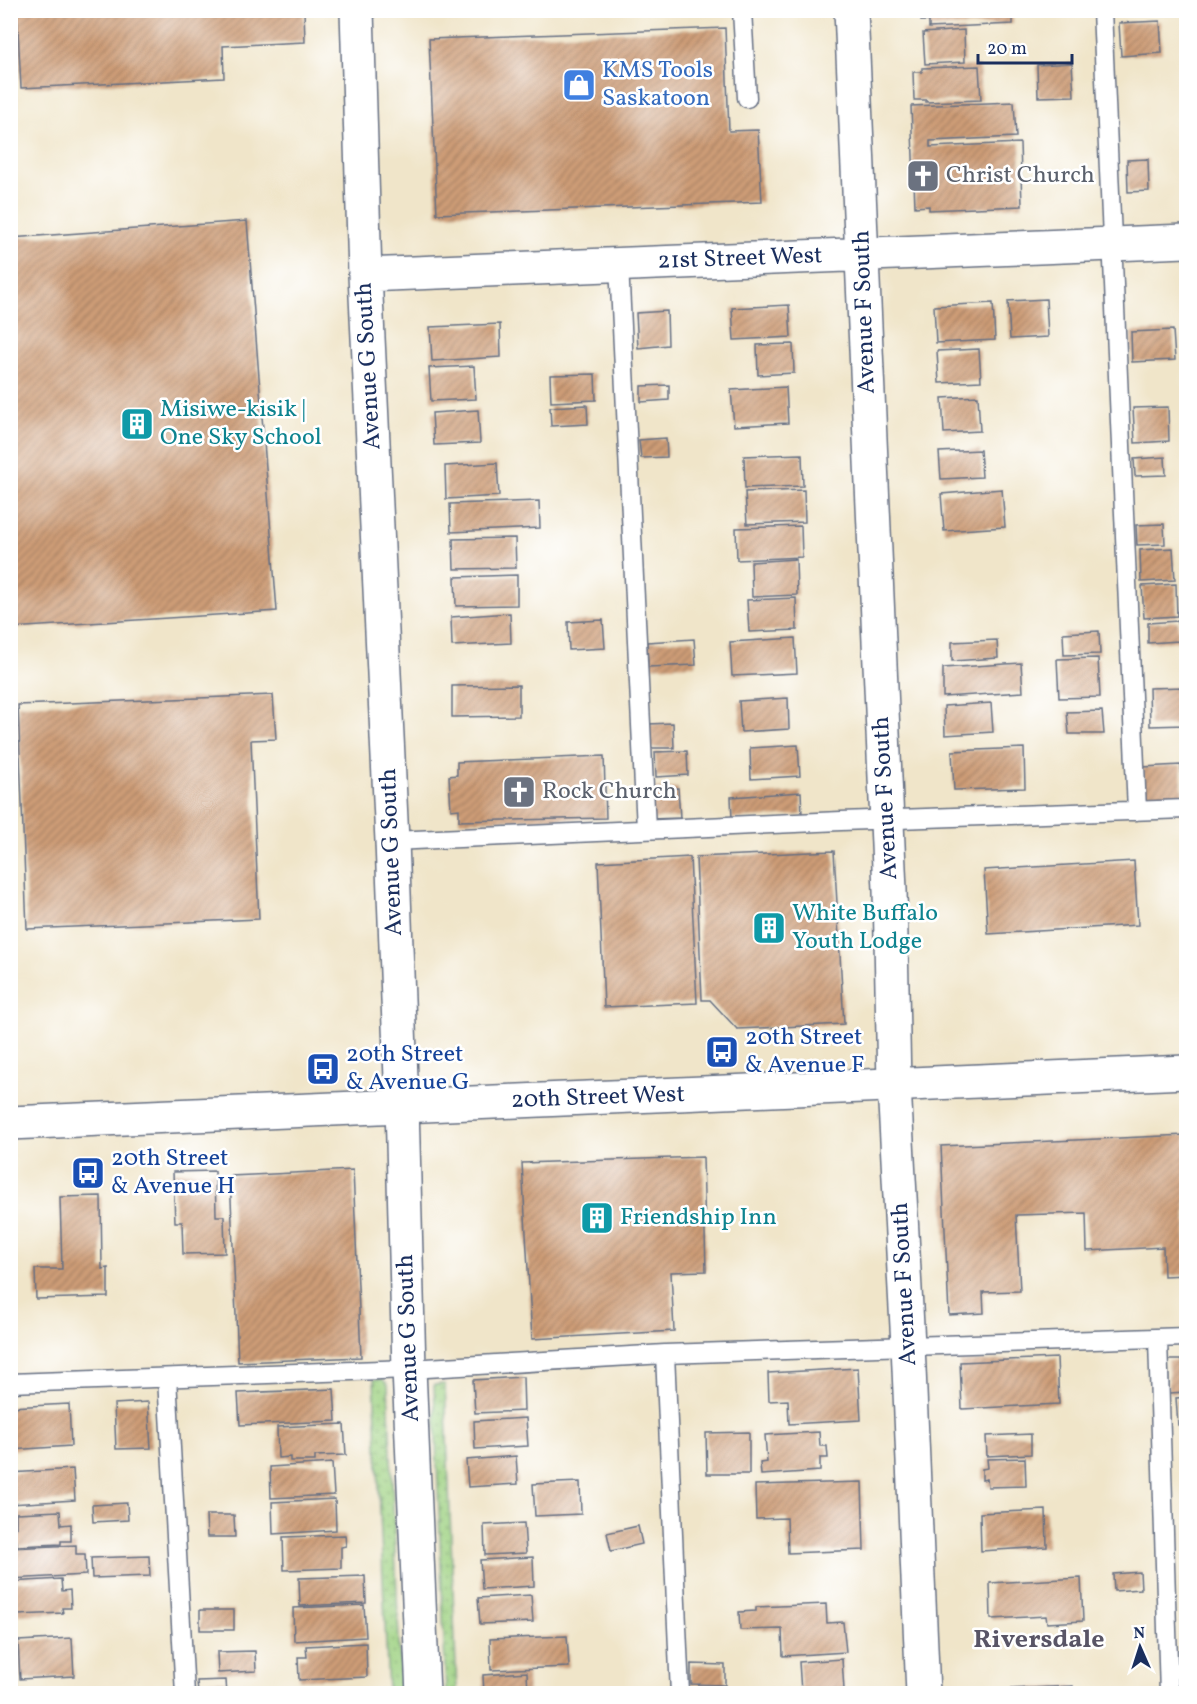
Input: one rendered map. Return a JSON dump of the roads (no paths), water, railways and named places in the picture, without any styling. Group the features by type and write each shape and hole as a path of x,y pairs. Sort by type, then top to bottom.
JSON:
{"street":[{"name":"Avenue G South","path":"357,10 364,274 392,841 409,1369 423,1694"},
{"name":"Avenue F South","path":"851,10 886,820 894,1085 923,1694"},
{"name":"21st Street West","path":"364,274 1186,242"},
{"name":"20th Street West","path":"10,1123 1186,1072"}],"lane":[{"path":"742,10 747,98"},
{"path":"1102,10 1137,811"},
{"path":"619,264 646,829"},
{"path":"392,841 1186,809"},
{"path":"10,1383 409,1369 665,1354 1186,1337"},
{"path":"1158,1339 1169,1694"},
{"path":"665,1354 680,1694"},
{"path":"167,1378 185,1694"}],"place":[{"name":"KMS Tools Saskatoon","path":"579,85"},
{"name":"Christ Church","path":"923,176"},
{"name":"Misiwe-kisik | One Sky School","path":"137,424"},
{"name":"Rock Church","path":"519,792"},
{"name":"White Buffalo Youth Lodge","path":"769,928"},
{"name":"20th Street & Avenue F","path":"722,1052"},
{"name":"20th Street & Avenue G","path":"323,1069"},
{"name":"20th Street & Avenue H","path":"88,1173"},
{"name":"Friendship Inn","path":"597,1218"}],"district":[{"name":"Riversdale","path":"1039,1640"}]}
